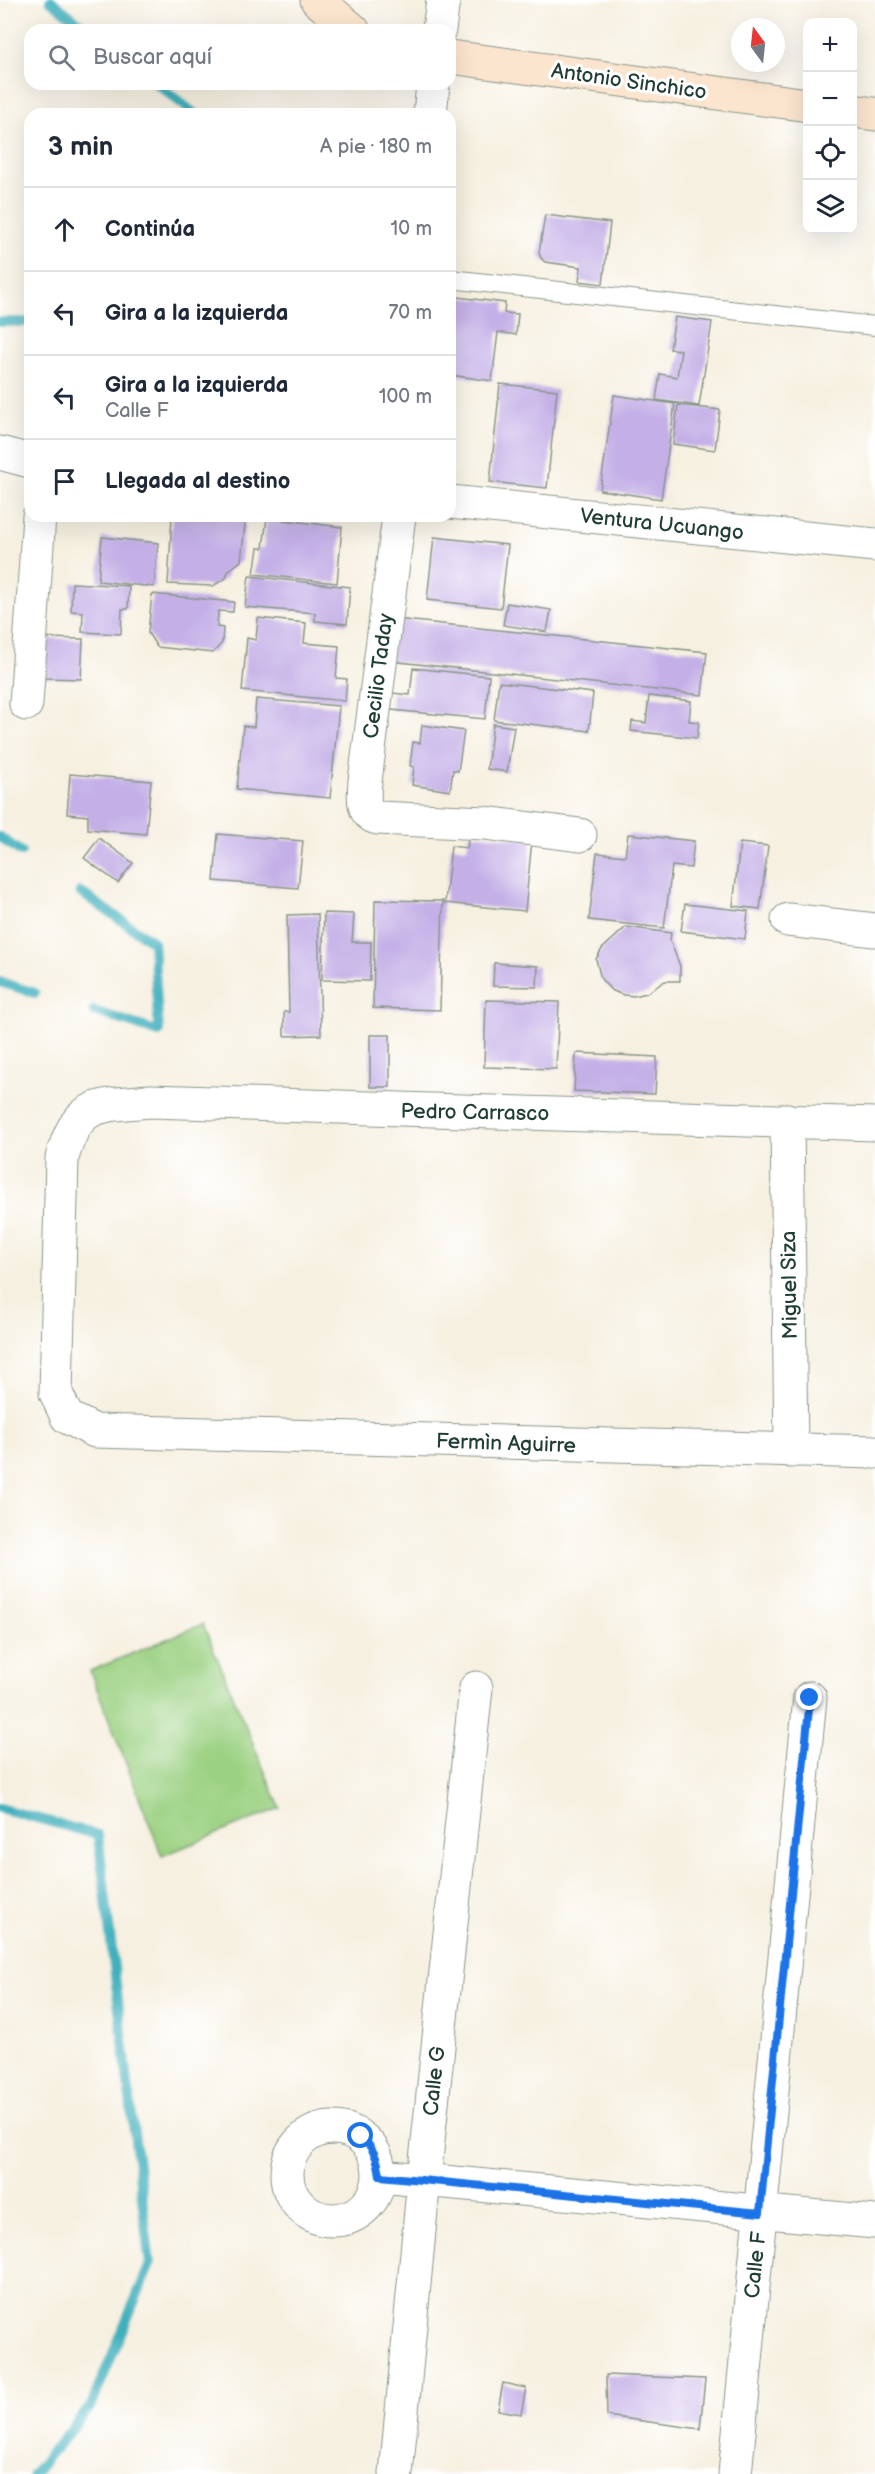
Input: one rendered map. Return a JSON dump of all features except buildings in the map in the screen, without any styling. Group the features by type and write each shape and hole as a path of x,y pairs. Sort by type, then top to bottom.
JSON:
{"street":[{"path":"317,0 346,24"},
{"path":"440,24 443,0"},
{"name":"Antonio Sinchico","path":"456,58 803,104"},
{"path":"431,108 432,90"},
{"path":"857,112 875,114"},
{"path":"0,453 24,459"},
{"name":"Ventura Ucuango","path":"456,503 875,545"},
{"path":"26,704 39,522"},
{"name":"Cecilio Taday","path":"398,522 364,799 367,812 371,817 389,819 485,823 580,835"},
{"path":"788,920 875,930"},
{"name":"Pedro Carrasco","path":"79,1119 93,1109 150,1101 875,1124"},
{"name":"Fermìn Aguirre","path":"79,1119 69,1132 62,1158 56,1393 67,1417 95,1431 875,1452"},
{"name":"Miguel Siza","path":"787,1120 791,1451"},
{"name":"Calle G","path":"396,2474 424,2179 476,1688"},
{"name":"Calle F","path":"735,2474 810,1698"},
{"path":"380,2176 875,2222"}],"lane":[{"path":"456,280 875,326"}],"green space":[{"path":"203,1624 280,1808 162,1856 90,1671"}],"waterway":[{"path":"50,0 80,24"},
{"path":"165,90 187,108"},
{"path":"0,322 24,322"},
{"path":"0,837 21,852"},
{"path":"80,892 153,942 159,1032 94,1011"},
{"path":"0,982 35,993"},
{"path":"0,1808 98,1835 150,2264 91,2406 33,2474"}],"route":[{"path":"361,2136 371,2146 378,2160 380,2176 760,2213 810,1698"}]}
